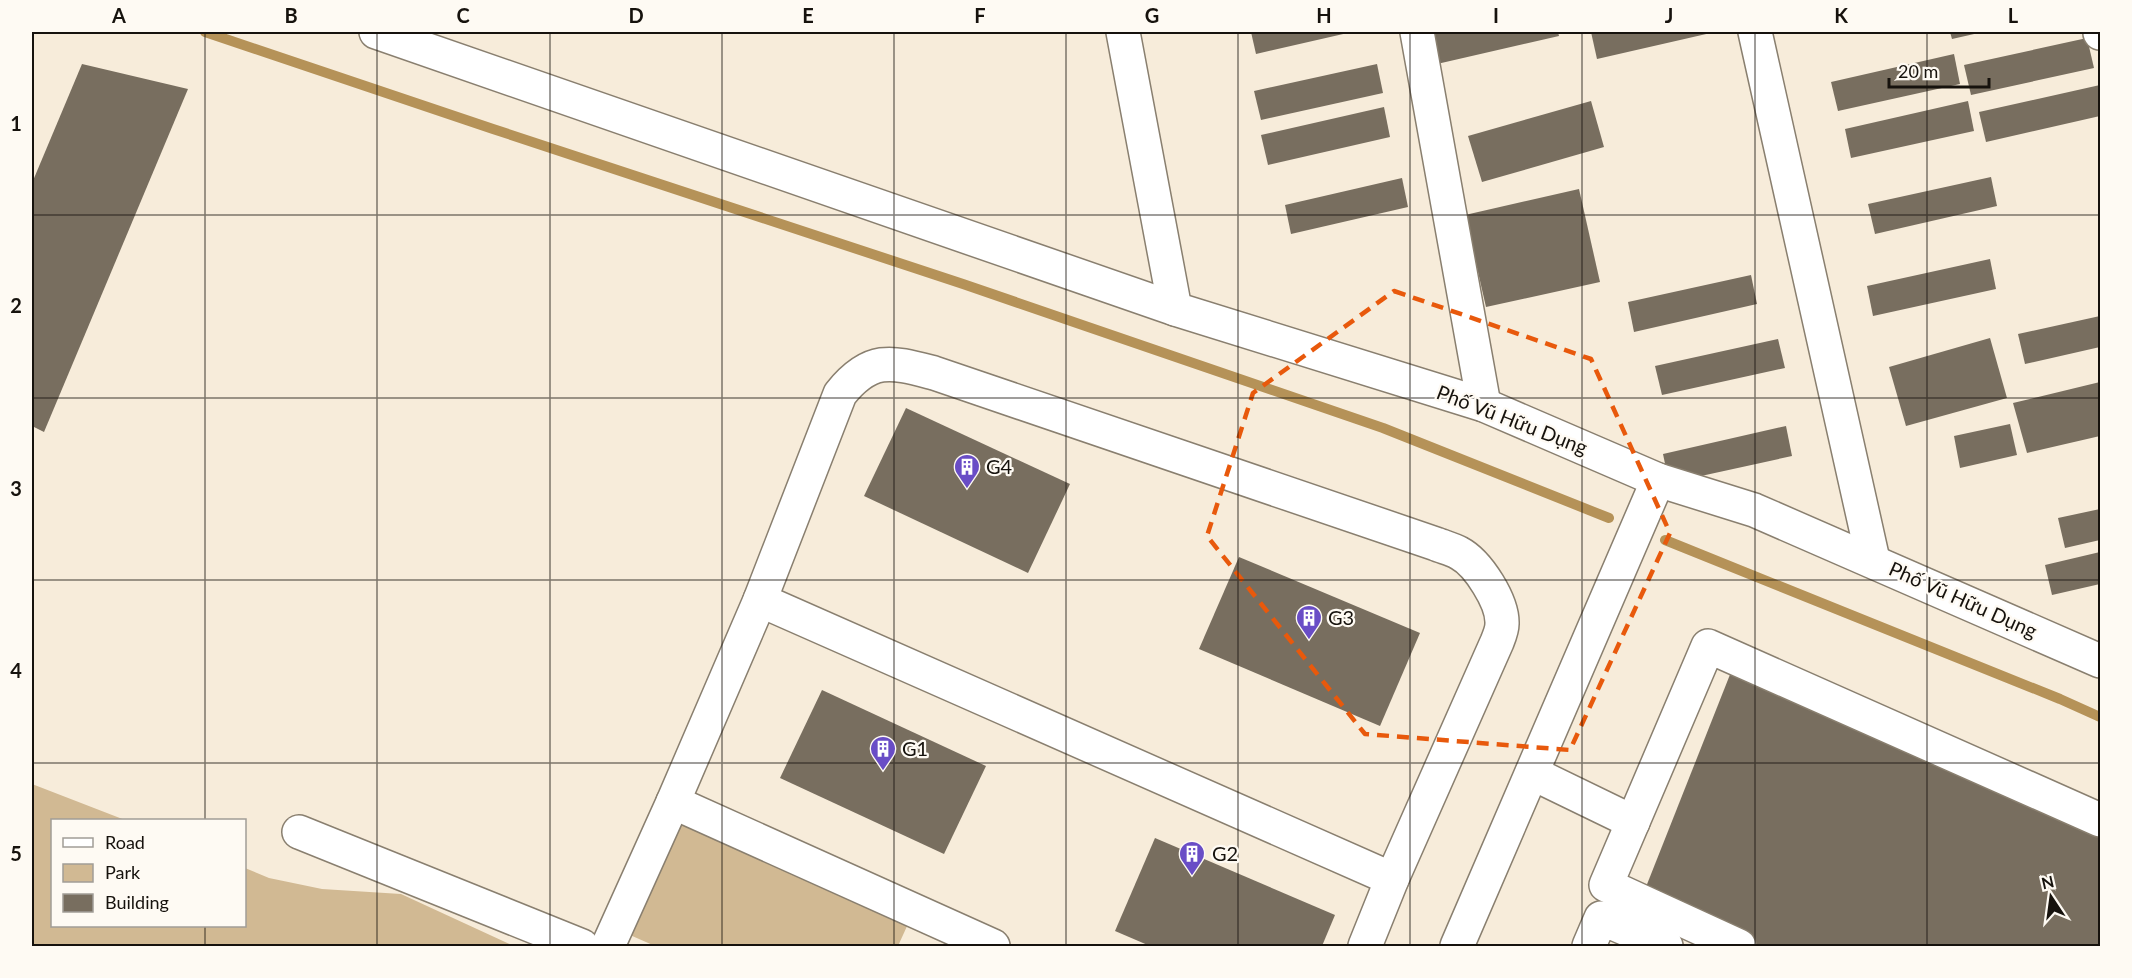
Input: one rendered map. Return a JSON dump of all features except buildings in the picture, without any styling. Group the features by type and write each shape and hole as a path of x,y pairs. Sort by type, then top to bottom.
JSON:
{"street":[{"name":"Phố Vũ Hữu Dụng","path":"376,32 1175,309 1484,405 1658,480 1754,510 2100,661"},
{"path":"1123,32 1175,309"},
{"path":"1417,32 1484,405"},
{"path":"1755,32 1873,560"},
{"path":"608,946 760,600 840,393 851,380 869,369 887,363 934,374 1460,553 1478,569 1498,604 1503,624 1365,946"},
{"path":"1457,946 1658,480"},
{"path":"760,600 1392,879"},
{"path":"1739,946 1606,885 1708,646 2100,820"},
{"path":"1532,772 1633,822"},
{"path":"673,802 993,946"},
{"path":"299,832 582,946"},
{"path":"1589,946 1601,918 1666,946"}],"highlighted area":[{"path":"1394,291 1591,359 1670,533 1570,750 1365,734 1207,536 1253,393"}],"green space":[{"path":"32,784 122,819 51,819 51,927 246,927 246,868 269,878 322,889 401,894 514,946 32,946"},
{"path":"667,813 908,924 898,946 655,946 614,928"}],"waterway":[{"path":"205,32 963,284 1383,428 1609,518"},
{"path":"1665,540 2100,717"}],"place":[{"name":"G4","path":"967,490"},
{"name":"G3","path":"1309,641"},
{"name":"G1","path":"883,772"},
{"name":"G2","path":"1192,877"}]}
